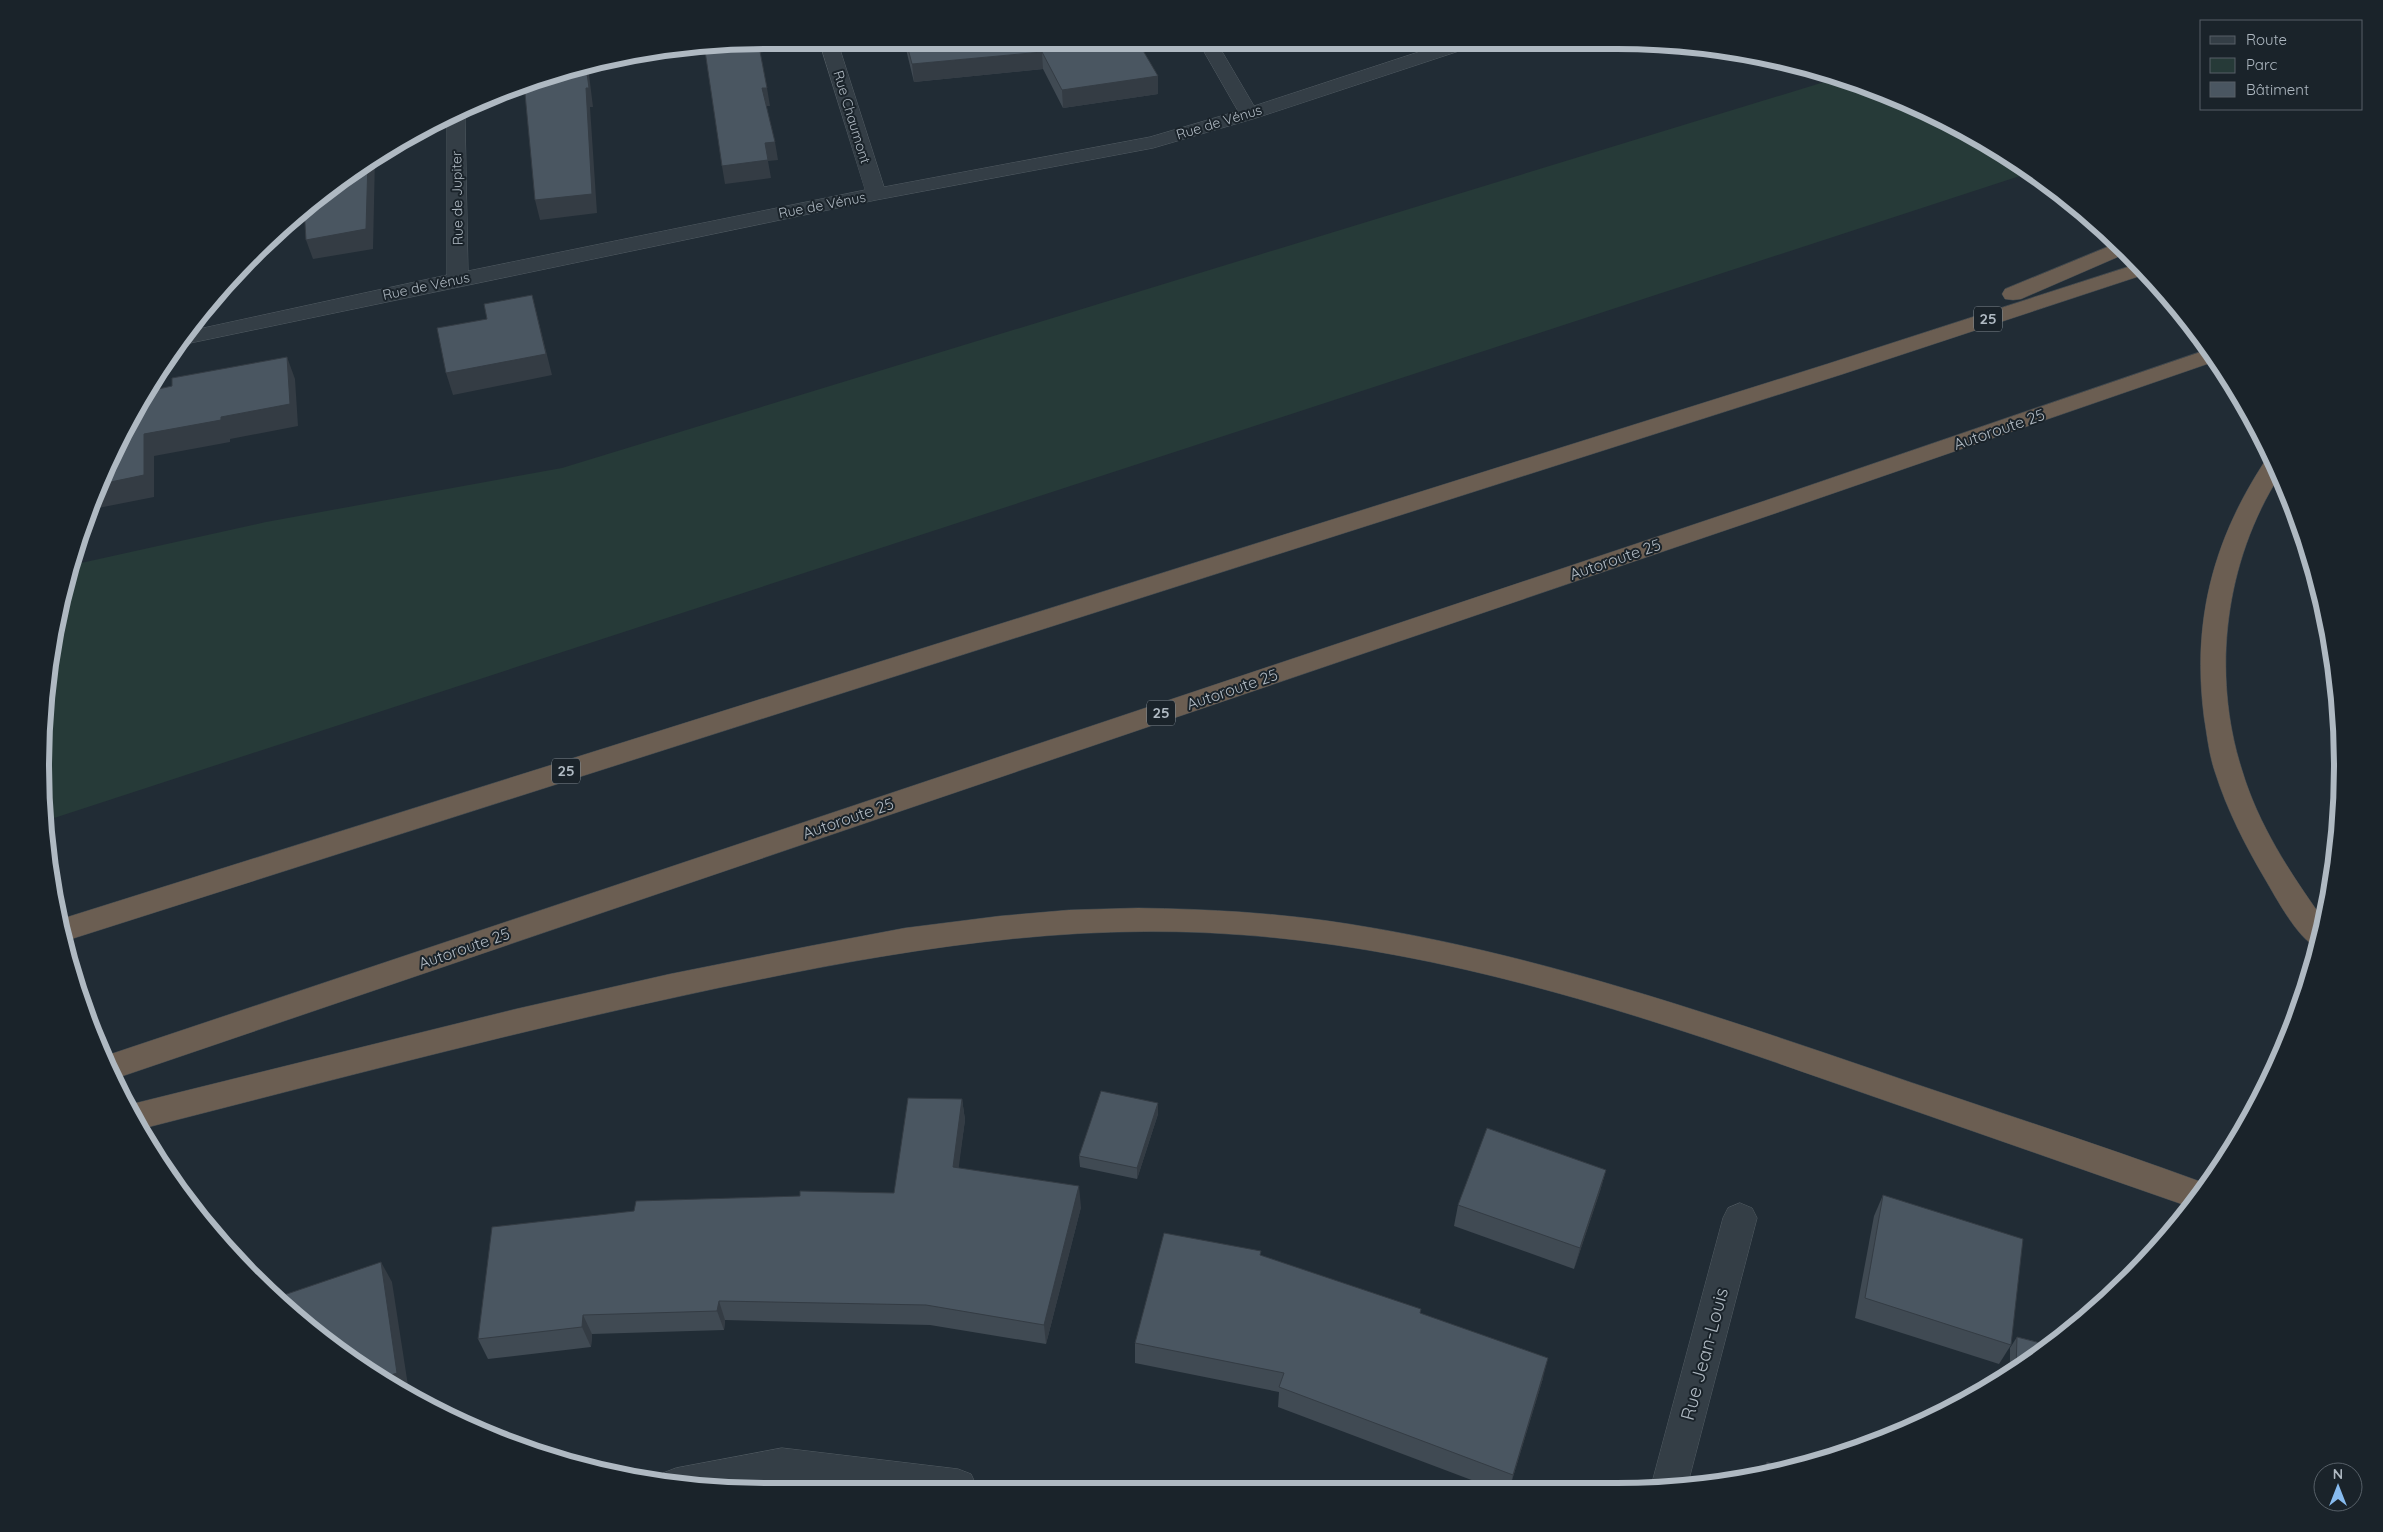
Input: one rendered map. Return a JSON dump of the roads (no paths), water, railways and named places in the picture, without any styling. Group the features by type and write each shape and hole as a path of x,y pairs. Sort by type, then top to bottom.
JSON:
{"highway":[{"path":"1835,369 2115,251"},
{"name":"25","path":"68,929 1835,369 2135,271"},
{"name":"Autoroute 25","path":"115,1066 1800,497 2205,356"},
{"path":"2270,471 2258,488 2242,519 2230,552 2214,630 2213,676 2218,724 2228,770 2245,814 2266,856 2294,902 2315,930"},
{"path":"140,1116 597,1002 684,982 867,947 951,933 1021,925 1133,920 1206,922 1276,926 1353,936 1498,964 1576,984 1735,1035 2193,1193"}],"street":[{"name":"Rue Chaumont","path":"831,49 876,194"},
{"path":"1211,49 1249,114"},
{"name":"Rue de Vénus","path":"191,337 458,278 876,194 1153,142 1249,114 1446,49"},
{"name":"Rue de Jupiter","path":"456,120 458,278"},
{"name":"Rue Jean-Louis","path":"1670,1481 1740,1218"},
{"path":"705,1481 782,1466 924,1483"}]}
